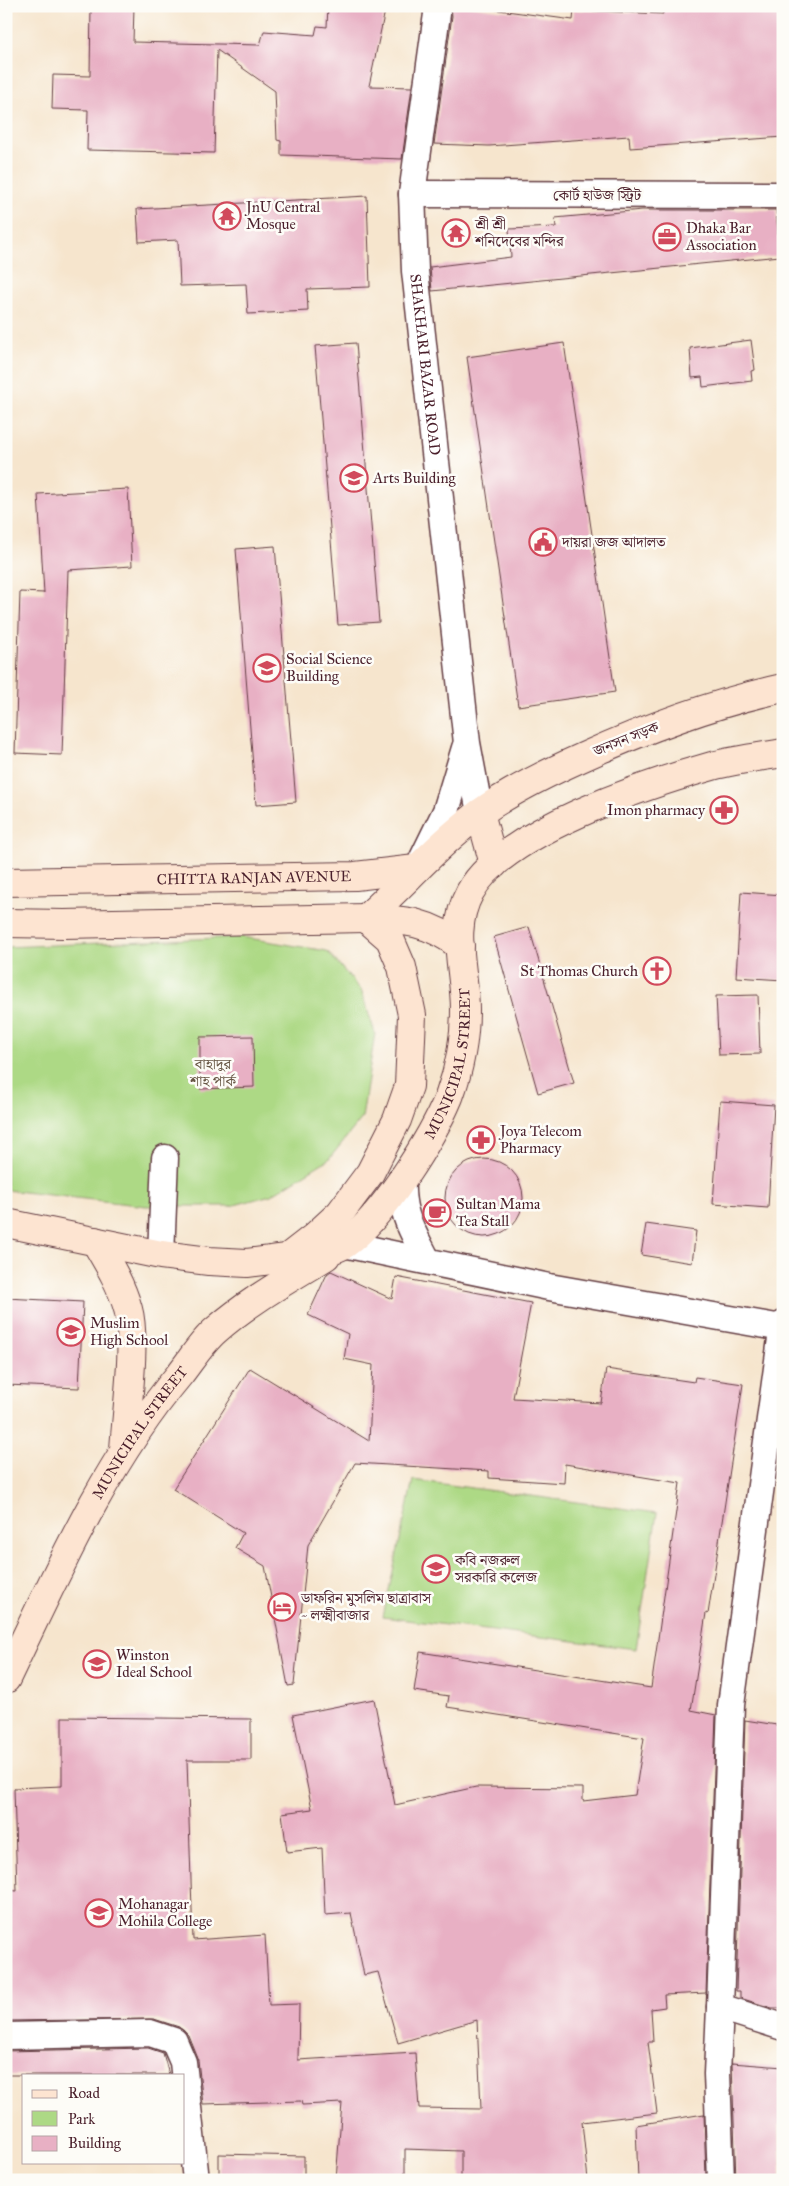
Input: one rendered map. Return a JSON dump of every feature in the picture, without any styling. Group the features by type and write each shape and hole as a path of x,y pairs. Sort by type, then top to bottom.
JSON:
{"main road":[{"name":"জনসন সড়ক","path":"480,813 532,780 632,735 743,697 783,688"},
{"path":"366,918 416,869 480,813 494,864 522,841 575,816 625,796 713,766 783,752"},
{"name":"MUNICIPAL STREET","path":"6,1679 88,1510 124,1450 167,1389 215,1331 259,1298 344,1244 376,1213 425,1144 449,1097 461,1055 465,1011 458,924 470,891 494,864"},
{"name":"CHITTA RANJAN AVENUE","path":"6,882 355,876 416,869"},
{"path":"287,1258 340,1213 370,1173 397,1120 409,1086 412,1016 402,966 390,939 366,918"},
{"path":"6,923 73,924 366,918 403,920 422,924 442,932 460,946"},
{"path":"6,1223 161,1255 209,1261 247,1263 287,1258 344,1244"},
{"path":"95,1241 116,1276 129,1311 131,1347 124,1450"}],"street":[{"name":"SHAKHARI BAZAR ROAD","path":"436,6 437,14 412,194 415,271 467,743 480,813"},
{"name":"কোর্ট হাউজ স্ট্রিট","path":"412,194 783,195"},
{"path":"416,869 433,840 446,811 467,743"},
{"path":"161,1255 165,1158"},
{"path":"402,1178 401,1200 407,1220 427,1260"},
{"path":"344,1244 549,1287 782,1328"},
{"path":"721,2180 717,2074 730,1705 774,1470 783,1324"},
{"path":"720,2007 783,2027"},
{"path":"6,2036 150,2033 174,2041 182,2062 183,2074"},
{"path":"185,2087 196,2180"}],"green space":[{"name":"বাহাদুর শাহ পার্ক","path":"242,937 327,951 361,990 375,1033 362,1118 329,1159 271,1195 231,1206 146,1206 6,1190 6,947"},
{"path":"413,1480 657,1513 636,1649 383,1617"}],"building":[{"path":"91,6 134,6 133,42 260,45 264,31 315,35 317,26 327,27 328,6 386,6 369,86 412,87 402,159 281,155 281,141 277,140 275,91 217,50 214,153 87,150 88,110 52,109 53,75 90,76"},
{"path":"451,6 469,6 573,20 574,10 663,14 662,6 783,6 783,137 630,148 629,136 489,146 434,144 452,16"},
{"path":"367,196 370,287 307,289 308,311 248,314 246,284 180,286 178,240 139,242 137,209"},
{"name":"Dhaka Bar Association","path":"642,210 776,210 780,256 432,291 430,267 511,257 509,229 556,227 555,218"},
{"path":"751,340 755,370 751,371 752,381 703,387 702,377 692,378 690,348"},
{"path":"356,343 379,622 338,625 315,346"},
{"name":"দায়রা জজ আদালত","path":"564,343 615,692 518,706 467,357"},
{"path":"128,489 132,566 68,570 62,755 15,753 20,592 44,593 38,494"},
{"path":"275,546 296,802 256,805 236,549"},
{"path":"741,892 783,895 783,980 736,977"},
{"path":"529,927 574,1083 538,1093 494,937"},
{"path":"758,995 760,1054 719,1055 716,996"},
{"path":"253,1036 254,1087 200,1089 200,1037"},
{"path":"720,1101 774,1105 768,1208 713,1204"},
{"path":"476,1159 492,1159 506,1165 517,1176 523,1190 523,1206 517,1220 506,1231 492,1237 476,1237 462,1231 451,1220 445,1206 445,1190 451,1176 462,1165"},
{"path":"646,1224 696,1231 692,1263 641,1255"},
{"path":"331,1271 392,1299 396,1277 531,1303 513,1398 601,1403 606,1369 694,1382 695,1377 743,1384 708,1614 706,1613 691,1710 716,1715 706,1993 664,1995 665,2007 651,2009 653,2042 648,2042 657,2113 582,2122 588,2180 461,2180 461,2151 405,2149 405,2180 336,2180 342,2103 302,2105 301,2101 203,2104 198,2060 188,2035 179,2027 154,2019 6,2021 6,1890 17,1891 14,1788 62,1786 62,1717 251,1719 251,1760 187,1760 193,1940 265,1935 269,2005 299,2004 298,2060 415,2053 419,2108 481,2109 477,2020 398,2043 378,1972 364,1975 351,1913 325,1915 322,1848 287,1852 282,1813 312,1809 293,1715 374,1699 395,1805 476,1787 583,1788 583,1801 635,1795 644,1738 447,1707 449,1696 414,1691 420,1652 651,1688 680,1483 565,1464 564,1483 489,1478 489,1471 355,1463 308,1545 294,1685 288,1686 265,1566 235,1548 243,1533 173,1489 250,1368 369,1441 373,1365 344,1359 348,1334 308,1315 327,1274"},
{"path":"6,1298 83,1302 79,1388 6,1385"},
{"path":"745,1720 783,1726 783,2008 772,2008 740,1998 740,1991 736,1991"},
{"path":"148,2048 163,2053 169,2074 6,2075 6,2051"},
{"path":"732,2063 783,2067 783,2125 779,2125 781,2180 736,2180"},
{"path":"704,2114 706,2180 638,2180 636,2125"},
{"path":"219,2154 304,2156 304,2180 219,2180"}],"place":[{"name":"JnU Central Mosque","path":"227,216"},
{"name":"শ্রী শ্রী শনিদেবের মন্দির","path":"456,233"},
{"name":"Dhaka Bar Association","path":"667,237"},
{"name":"Arts Building","path":"354,478"},
{"name":"দায়রা জজ আদালত","path":"543,542"},
{"name":"Social Science Building","path":"267,668"},
{"name":"Imon pharmacy","path":"724,810"},
{"name":"St Thomas Church","path":"657,971"},
{"name":"Joya Telecom Pharmacy","path":"481,1140"},
{"name":"Sultan Mama Tea Stall","path":"437,1213"},
{"name":"Muslim High School","path":"71,1332"},
{"name":"কবি নজরুল সরকারি কলেজ","path":"436,1569"},
{"name":"ডাফরিন মুসলিম ছাত্রাবাস ~ লক্ষ্মীবাজার","path":"282,1607"},
{"name":"Winston Ideal School","path":"97,1664"},
{"name":"Mohanagar Mohila College","path":"99,1913"}]}
